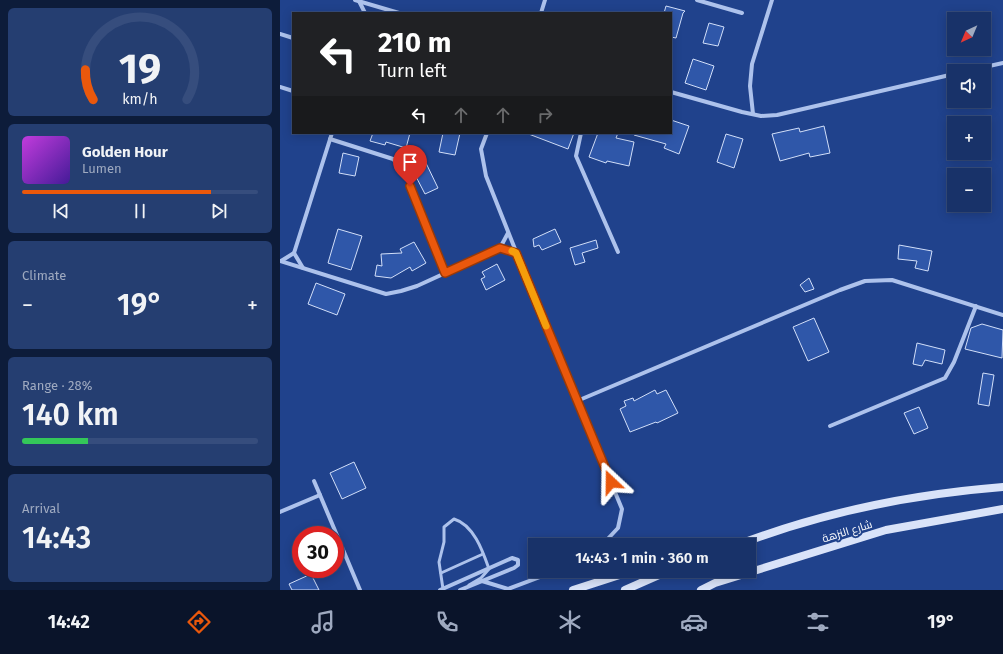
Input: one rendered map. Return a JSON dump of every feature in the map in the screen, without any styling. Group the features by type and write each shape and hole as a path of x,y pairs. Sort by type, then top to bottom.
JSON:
{"main road":[{"name":"شارع النزهة","path":"755,538 779,529 883,504 964,490 1003,487"},
{"name":"شارع النزهة","path":"701,590 715,583 886,530 1003,509"},
{"path":"573,590 610,578"},
{"path":"625,590 652,578"}],"street":[{"path":"541,12 545,0"},
{"path":"697,0 742,13"},
{"path":"753,114 750,86 752,64 772,0"},
{"path":"357,1 396,12"},
{"path":"357,1 365,12"},
{"path":"367,12 376,6"},
{"path":"280,34 292,38"},
{"path":"991,66 1003,63"},
{"path":"672,92 761,116 777,115 947,76"},
{"path":"280,87 292,91"},
{"path":"280,261 294,253 332,134"},
{"path":"487,134 482,149 486,176 516,253 622,509 618,528 609,538"},
{"path":"581,134 576,156 618,252"},
{"path":"330,139 393,159 406,174 445,273"},
{"path":"280,261 386,294 410,288 500,248 508,233"},
{"path":"500,248 516,253"},
{"path":"294,253 303,268"},
{"path":"577,401 840,290 865,281 892,280 1003,315"},
{"path":"830,426 945,378 954,362 976,306"},
{"path":"314,481 359,588 364,590"},
{"path":"280,512 320,495"},
{"path":"441,589 512,558 518,560 518,565 514,568 460,590"},
{"path":"482,581 508,589 537,578"}],"lane":[{"path":"441,589 439,562 444,542 444,527 450,521 454,520 463,522 472,532 489,569 481,578 460,590"},
{"path":"441,573 483,554"}],"building":[{"path":"666,6 685,11 683,13 676,38 672,37 672,12 664,12"},
{"path":"709,23 724,27 718,46 703,43"},
{"path":"693,59 714,66 706,90 685,83"},
{"path":"672,120 689,126 679,154 664,148 666,144 634,135 672,134"},
{"path":"824,126 830,153 810,157 809,153 780,161 772,134 799,128 800,132"},
{"path":"373,134 410,134 406,148 386,142 385,145 370,141"},
{"path":"443,134 460,134 455,155 439,152"},
{"path":"529,134 574,134 568,149"},
{"path":"598,134 618,134 616,138 634,142 629,166 607,161 606,163 589,157"},
{"path":"726,134 743,139 734,168 717,162"},
{"path":"343,153 359,157 355,176 339,173"},
{"path":"425,161 438,188 425,194 411,167"},
{"path":"338,229 362,236 351,270 328,263"},
{"path":"555,229 561,242 542,250 539,245 534,247 533,239"},
{"path":"596,240 598,248 582,253 585,262 575,265 570,248"},
{"path":"414,242 426,263 412,271 410,267 391,278 375,276 377,265 382,266 381,254 402,253 400,249"},
{"path":"899,245 932,251 928,271 915,268 917,261 898,259"},
{"path":"497,264 505,280 486,290 481,279 485,277 482,272"},
{"path":"809,278 814,289 805,292 800,285"},
{"path":"316,283 345,294 337,315 308,304"},
{"path":"814,318 829,352 808,361 793,327"},
{"path":"982,324 1003,330 1002,358 965,349 971,328"},
{"path":"917,343 945,350 942,364 925,360 922,366 913,364"},
{"path":"983,373 994,375 989,406 978,404"},
{"path":"655,390 657,394 666,390 678,413 657,423 656,422 630,432 620,409 626,406 624,401 633,398 634,401"},
{"path":"919,407 928,428 914,434 904,413"},
{"path":"354,462 366,488 342,499 330,473"},
{"path":"302,578 313,578 319,590 292,590 289,584"}],"slow traffic":[{"path":"512,251 516,253 546,326"}],"route":[{"path":"410,186 445,273 500,248 505,248 516,253 611,482"}]}
